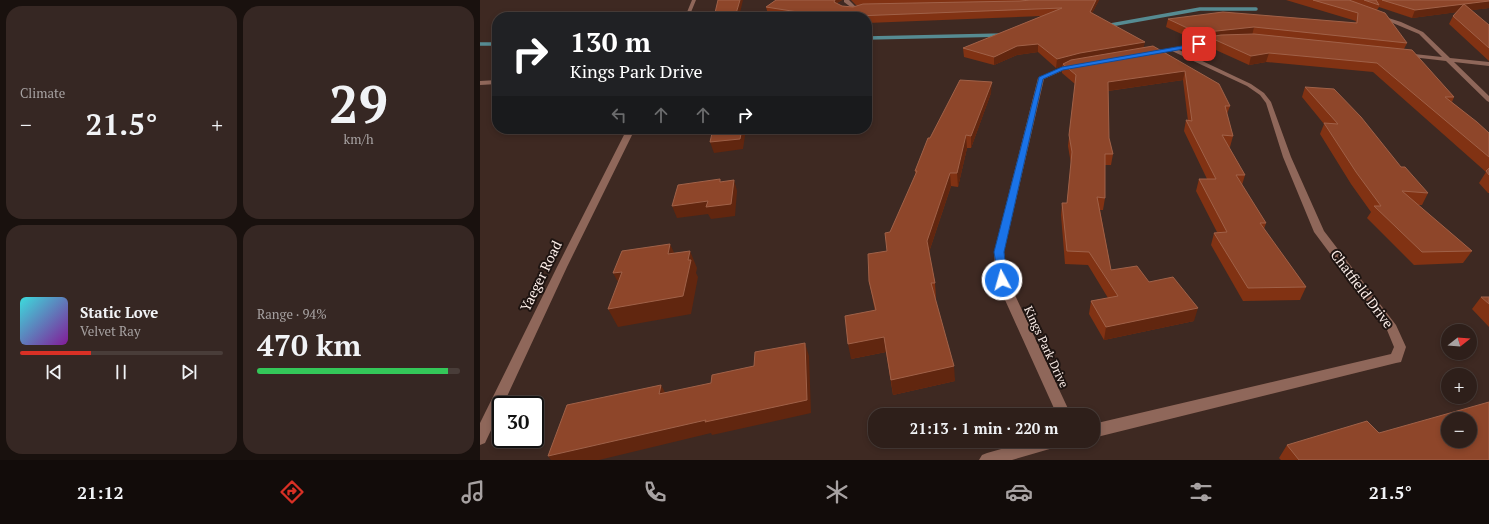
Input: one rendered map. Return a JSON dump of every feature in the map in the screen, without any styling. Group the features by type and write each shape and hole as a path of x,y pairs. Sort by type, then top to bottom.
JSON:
{"street":[{"path":"688,12 694,0"},
{"path":"840,5 846,1 853,9 871,9"},
{"path":"1373,14 1416,30 1489,100"},
{"path":"1142,54 1232,40"},
{"name":"Chatfield Drive","path":"1100,429 1396,358 1400,347 1392,328 1319,232 1286,157 1269,103 1262,94 1249,85 1173,49"},
{"path":"1393,54 1489,64"},
{"name":"Kings Park Drive","path":"1061,408 1002,280 999,252 1041,78 1062,69 1081,65"},
{"path":"480,83 492,82"},
{"name":"Yaeger Road","path":"480,438 559,273 628,134"},
{"path":"987,460 1030,448"}],"building":[{"path":"718,0 740,0 736,12 715,12"},
{"path":"776,0 835,0 834,2 842,6 853,7 863,4 1096,0 1090,12 1145,42 1080,53 1057,59 1038,44 1017,46 994,57 963,48 1062,8 872,15 872,12 798,12 766,7"},
{"path":"1313,0 1349,0 1385,13 1407,43 1254,27 1198,33 1168,19 1223,12 1357,23 1358,13"},
{"path":"1364,0 1376,0 1379,5"},
{"path":"1382,0 1489,0 1489,1 1415,10"},
{"path":"1464,4 1489,25 1489,48 1453,16"},
{"path":"1254,34 1412,50 1454,97 1445,97 1489,133 1489,157 1377,63 1269,53 1251,56 1209,37"},
{"path":"1153,46 1219,84 1230,106 1225,106 1233,136 1222,135 1245,175 1236,175 1266,223 1260,223 1306,287 1248,288 1214,233 1227,232 1199,179 1216,179 1186,120 1192,121 1185,71 1108,82 1109,138 1113,154 1105,154 1105,198 1097,197 1111,270 1137,266 1149,282 1173,277 1198,308 1106,327 1091,301 1118,296 1089,252 1067,251 1062,203 1067,203 1072,152 1069,135 1076,75 1063,64 1071,60"},
{"path":"960,80 992,82 971,136 966,135 957,173 950,173 927,241 935,283 931,283 954,366 891,380 884,337 848,344 845,316 876,310 869,281 868,254 887,251 885,233 890,232 917,171 915,171 928,138 930,138"},
{"path":"1305,87 1334,89 1361,117 1401,167 1405,167 1428,193 1402,191 1472,251 1422,252 1374,206 1381,206 1356,172 1324,123 1338,124"},
{"path":"712,134 741,134 740,139 710,142"},
{"path":"1489,168 1489,175 1486,171"},
{"path":"720,179 720,182 734,180 731,204 706,207 708,201 672,206 678,185"},
{"path":"670,244 668,254 690,251 688,260 691,260 683,296 608,309 622,272 613,273 622,251"},
{"path":"1481,297 1489,297 1489,304"},
{"path":"805,343 807,400 705,422 706,420 548,456 567,405 661,385 659,394 711,383 712,375 754,366 755,352"},
{"path":"1489,402 1489,460 1299,460 1287,445 1367,421 1379,433 1441,416 1441,448 1477,448 1477,412 1454,412"}],"waterway":[{"path":"1105,26 1200,9 1256,9"},
{"path":"872,38 1003,35"},
{"path":"480,44 492,44"}],"route":[{"path":"1002,280 999,252 1041,78 1046,74 1062,69 1199,44"}]}
